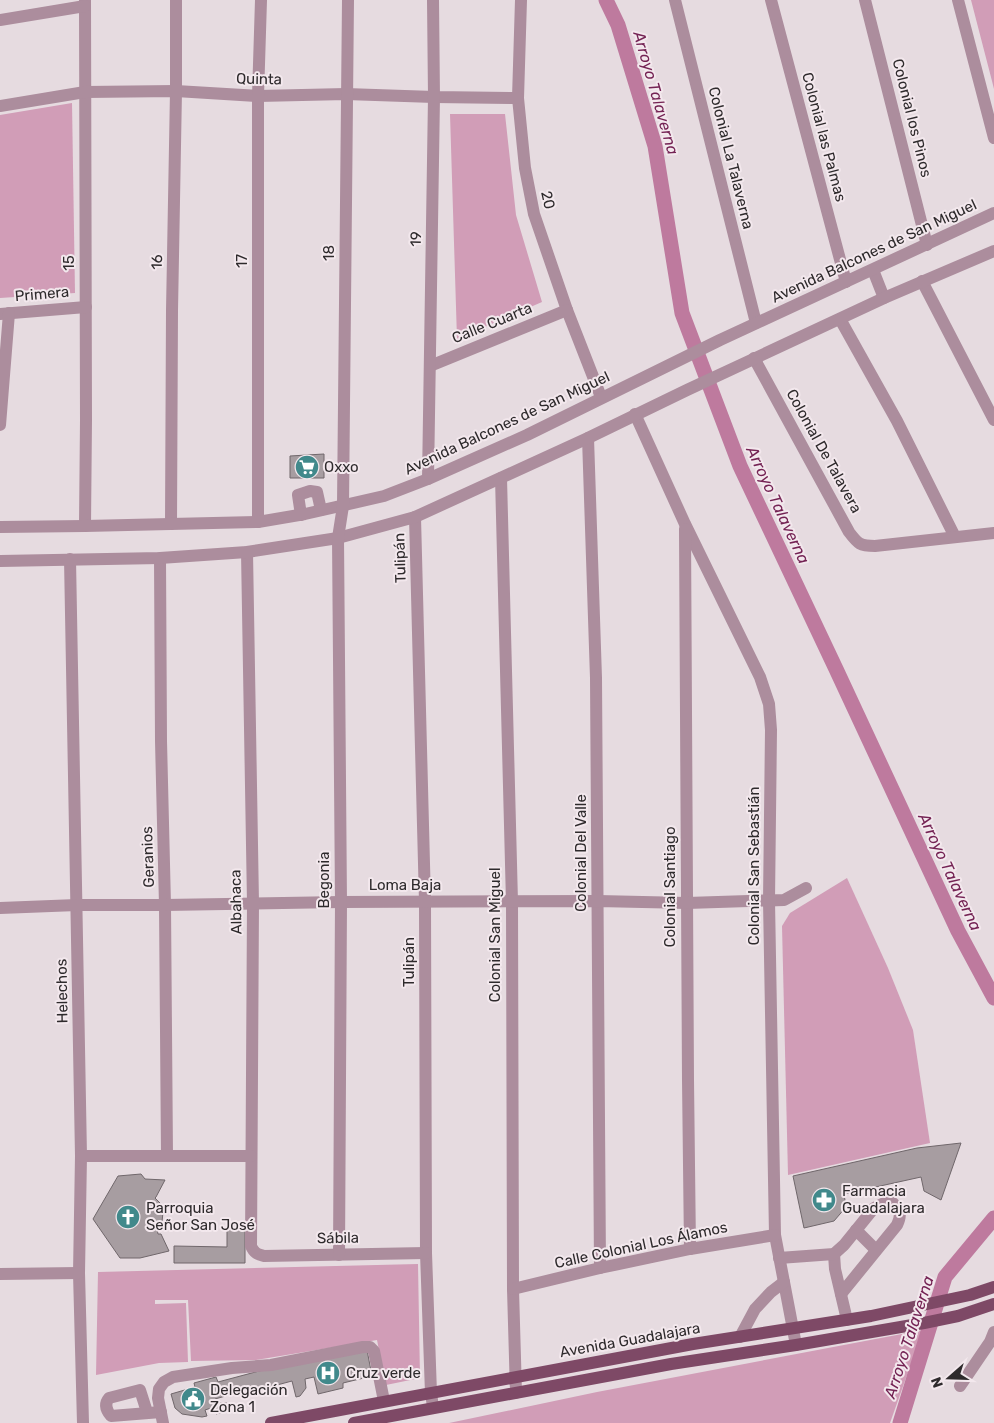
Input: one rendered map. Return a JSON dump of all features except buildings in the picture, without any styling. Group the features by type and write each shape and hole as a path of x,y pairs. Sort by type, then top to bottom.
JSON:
{"main road":[{"name":"Avenida Guadalajara","path":"271,1423 515,1377 871,1316 970,1295 994,1287"},
{"name":"Avenida Guadalajara","path":"354,1423 374,1421 433,1407 671,1364 924,1323 958,1316 994,1304"}],"street":[{"name":"16","path":"170,524 176,0"},
{"name":"17","path":"258,522 258,96 260,0"},
{"name":"18","path":"343,506 348,0"},
{"name":"19","path":"428,479 434,0"},
{"name":"20","path":"522,0 518,98 524,168 534,214 567,310 601,397"},
{"name":"Colonial La Talaverna","path":"675,0 756,323"},
{"name":"Colonial las Palmas","path":"771,0 846,282"},
{"name":"Colonial los Pinos","path":"865,0 927,245"},
{"path":"958,0 994,138"},
{"path":"0,20 85,3"},
{"name":"15","path":"85,3 85,526"},
{"name":"Quinta","path":"0,106 85,92 176,92 258,96 346,94 518,98"},
{"name":"Avenida Balcones de San Miguel","path":"0,527 258,522 343,506 384,496 428,479 527,435 720,340 994,213"},
{"path":"0,561 160,558 247,552 338,538 415,517 588,438 635,414 884,298 994,251"},
{"path":"873,270 884,298"},
{"path":"922,281 994,420"},
{"name":"Primera","path":"5,314 86,307"},
{"name":"Calle Cuarta","path":"430,366 567,310"},
{"path":"0,424 5,314"},
{"path":"840,319 897,421 955,537 994,533"},
{"name":"Colonial De Talavera","path":"754,358 856,542 863,546 875,546 955,537"},
{"name":"Colonial San Sebastián","path":"635,414 685,524 760,677 769,704 771,730 769,901 775,1235 796,1345"},
{"name":"Colonial Del Valle","path":"588,438 596,678 600,1268"},
{"name":"Colonial San Miguel","path":"501,478 512,902 513,1289 516,1393"},
{"path":"301,514 298,495 315,490 321,510"},
{"name":"Begonia","path":"340,1254 341,902 338,538 343,506"},
{"name":"Tulipán","path":"415,517 425,902 426,1253 433,1407"},
{"name":"Colonial Santiago","path":"685,524 690,1249"},
{"name":"Albahaca","path":"247,552 253,903 250,1240 253,1250"},
{"name":"Geranios","path":"160,558 161,741 166,905 167,1156"},
{"name":"Helechos","path":"70,559 81,1156 79,1273 83,1423"},
{"name":"Loma Baja","path":"0,908 77,905 341,902 598,901 687,903 769,901 784,900 806,888"},
{"path":"81,1156 251,1156"},
{"path":"779,1258 834,1254 844,1245 874,1208 884,1203 893,1203 900,1210 901,1218 897,1225 841,1294"},
{"path":"856,1230 876,1250"},
{"name":"Calle Colonial Los Álamos","path":"513,1289 690,1249 775,1235"},
{"name":"Sábila","path":"253,1250 257,1254 264,1256 426,1253"},
{"path":"834,1254 847,1320"},
{"path":"0,1274 79,1273"},
{"path":"740,1337 754,1309 784,1282"},
{"path":"960,1386 990,1342 994,1332"},
{"path":"162,1418 158,1398 159,1389 164,1382 173,1377 232,1368 271,1365 370,1347 374,1351 378,1403 374,1421"},
{"path":"147,1412 162,1418"}],"shaded area":[{"path":"971,0 994,0 994,89 992,81"},
{"path":"72,103 75,293 0,298 0,115"},
{"path":"450,114 505,114 516,215 542,302 457,339"},
{"path":"847,878 888,968 913,1030 930,1143 788,1175 782,926 790,913"},
{"path":"418,1264 420,1378 386,1385 377,1340 256,1360 191,1361 188,1300 155,1300 155,1304 186,1303 188,1362 159,1363 96,1375 98,1272"},
{"path":"923,1330 890,1423 449,1423 597,1392"}],"waterway":[{"name":"Arroyo Talaverna","path":"606,0 618,25 655,146 682,313 740,466 958,931 994,998"},
{"name":"Arroyo Talaverna","path":"900,1423 945,1277 994,1218"}],"place":[{"name":"Oxxo","path":"307,467"},
{"name":"Farmacia Guadalajara","path":"824,1200"},
{"name":"Parroquia Señor San José","path":"128,1217"},
{"name":"Cruz verde","path":"328,1373"},
{"name":"Delegación Zona 1","path":"193,1399"}]}
